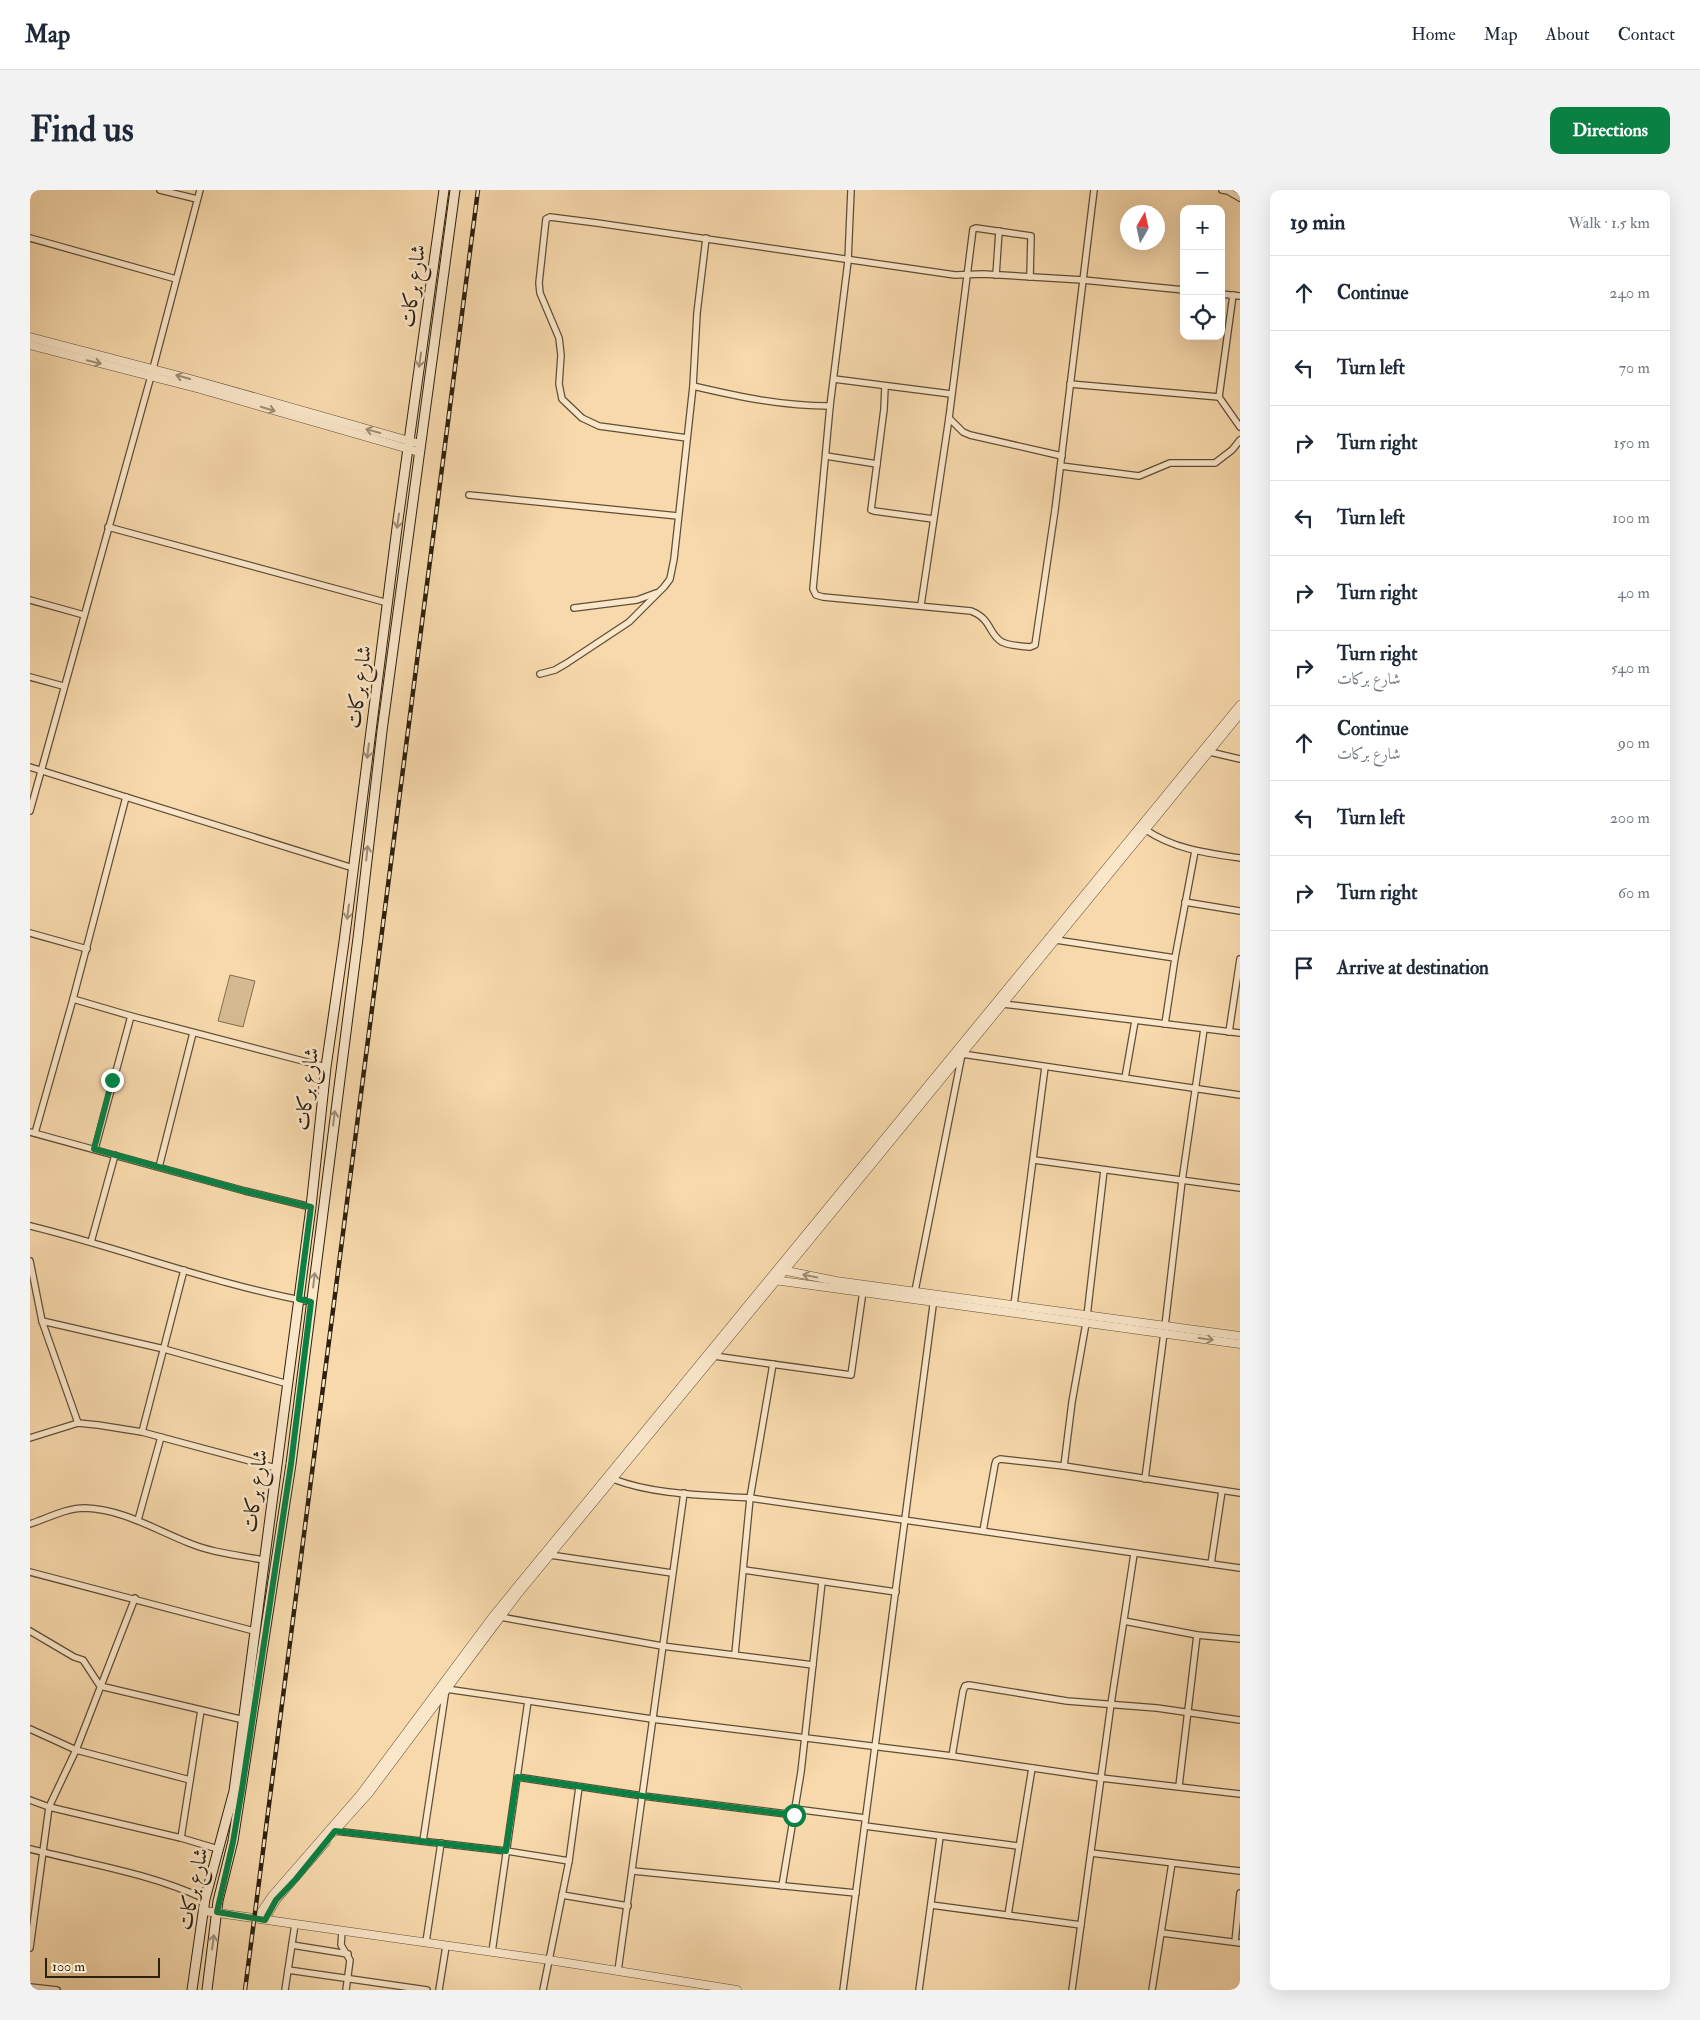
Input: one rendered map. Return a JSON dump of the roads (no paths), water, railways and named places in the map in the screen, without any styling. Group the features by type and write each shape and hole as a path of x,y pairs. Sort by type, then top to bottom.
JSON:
{"main road":[{"name":"شارع بركات","path":"192,1990 206,1899 234,1791 244,1720 254,1631 311,1207 326,1067 398,520 410,445 444,190"},
{"name":"شارع بركات","path":"207,1990 217,1912 233,1842 251,1731 264,1630 291,1464 420,448 455,190"}],"street":[{"path":"160,190 197,200"},
{"path":"30,810 152,372 200,190"},
{"path":"851,190 848,261 830,406 814,589 816,594 823,597 971,611 980,614 987,620 998,639 1003,642 1033,647 1041,610 1061,466 1094,190"},
{"path":"1222,190 1228,191 1240,198"},
{"path":"687,438 598,426 582,418 562,399 559,393 561,355 559,338 540,293 539,283 544,225 550,217 820,254 848,261 966,276 996,274 1180,290"},
{"path":"921,605 949,418 973,229 1031,236 1030,277"},
{"path":"996,274 1000,231"},
{"path":"30,238 176,279"},
{"path":"540,674 555,670 601,639 615,633 670,579 693,386 697,313 706,238"},
{"path":"1225,294 1240,296"},
{"path":"1233,295 1219,397 1240,427"},
{"path":"30,337 420,448"},
{"path":"30,344 152,372"},
{"path":"834,378 951,394"},
{"path":"1070,384 1219,397"},
{"path":"693,386 794,406 830,406"},
{"path":"885,386 878,464 871,510 874,512 933,519"},
{"path":"949,418 963,432 970,435 1062,456"},
{"path":"1061,466 1138,476 1170,464 1215,463 1232,450 1240,440"},
{"path":"826,456 878,464"},
{"path":"469,495 678,516"},
{"path":"108,527 388,603"},
{"path":"574,608 637,600 658,592"},
{"path":"30,600 84,615"},
{"path":"30,677 63,686"},
{"path":"781,1270 1182,780 1240,705"},
{"path":"261,1919 369,1793 494,1615 962,1054 1146,830 1182,780 1210,752 1240,714"},
{"path":"1210,752 1240,759"},
{"path":"30,767 353,868"},
{"path":"126,797 74,999 32,1132 245,1191 311,1207"},
{"path":"1146,830 1167,842 1196,851 1240,858"},
{"path":"1165,1024 1185,902 1196,851"},
{"path":"1185,902 1240,911"},
{"path":"30,933 87,949"},
{"path":"1056,940 1175,958"},
{"path":"1229,1032 1240,959"},
{"path":"74,999 193,1033 326,1067"},
{"path":"1003,1004 1240,1033"},
{"path":"94,1149 131,1016"},
{"path":"1125,1078 1135,1020"},
{"path":"1145,1480 1182,1181 1204,1029"},
{"path":"159,1167 193,1033"},
{"path":"962,1054 1240,1095"},
{"path":"915,1290 962,1054"},
{"path":"1014,1305 1045,1066"},
{"path":"91,1242 115,1155"},
{"path":"1034,1160 1240,1188"},
{"path":"1064,1466 1072,1402 1086,1319 1104,1170"},
{"path":"30,1226 184,1270 311,1302"},
{"path":"30,1261 42,1321 78,1423"},
{"path":"142,1432 184,1270"},
{"path":"781,1270 836,1281 915,1290 934,1297 1086,1319 1240,1336"},
{"path":"772,1280 863,1291 1014,1305 1086,1319"},
{"path":"261,1919 272,1896 360,1795 446,1689 500,1617 714,1356 772,1280"},
{"path":"714,1356 851,1375 863,1291"},
{"path":"843,1990 934,1297"},
{"path":"42,1321 164,1349 288,1384"},
{"path":"1165,1329 1240,1344"},
{"path":"736,1654 750,1498 773,1364"},
{"path":"30,1438 78,1423 142,1432 276,1468"},
{"path":"138,1520 161,1437"},
{"path":"983,1531 996,1461 1000,1459 1064,1466 1145,1480 1240,1493"},
{"path":"613,1479 626,1484 684,1493 750,1498 1240,1568"},
{"path":"1211,1564 1222,1491"},
{"path":"618,1971 684,1493"},
{"path":"30,1524 68,1510 84,1508 100,1510 138,1520 189,1543 212,1551 264,1560"},
{"path":"1072,1990 1100,1778 1134,1554"},
{"path":"550,1555 672,1573"},
{"path":"744,1570 896,1592"},
{"path":"30,1572 135,1598 254,1631"},
{"path":"782,1886 805,1738 822,1582"},
{"path":"30,1948 49,1807 76,1750 135,1598"},
{"path":"500,1617 662,1646 812,1665"},
{"path":"1124,1621 1197,1635 1240,1639"},
{"path":"30,1631 74,1657 83,1660 100,1686 244,1720"},
{"path":"1179,1786 1197,1635"},
{"path":"952,1756 965,1686 969,1685 1067,1701 1111,1704 1240,1720"},
{"path":"446,1689 652,1718 952,1756 1100,1778 1240,1794"},
{"path":"424,1841 446,1689"},
{"path":"492,1952 528,1701"},
{"path":"181,1838 201,1710"},
{"path":"30,1729 76,1750 190,1780"},
{"path":"1008,1915 1032,1768"},
{"path":"517,1777 643,1796 865,1818"},
{"path":"543,1990 562,1896 579,1787"},
{"path":"30,1800 49,1807 181,1838 218,1850"},
{"path":"865,1826 1018,1846"},
{"path":"335,1831 506,1851 568,1861"},
{"path":"920,1990 940,1837"},
{"path":"426,1942 440,1843"},
{"path":"30,1849 147,1877 206,1899"},
{"path":"1091,1853 1240,1871"},
{"path":"1152,1990 1172,1863"},
{"path":"633,1871 856,1893"},
{"path":"1162,1933 1237,1942 1240,1893"},
{"path":"562,1896 628,1906"},
{"path":"931,1905 1081,1925"},
{"path":"204,1911 549,1960 737,1990"},
{"path":"285,1990 295,1924"},
{"path":"342,1931 341,1945 350,1960 346,1990"},
{"path":"292,1946 348,1954"},
{"path":"439,1990 446,1946"},
{"path":"288,1970 427,1990"},
{"path":"30,1987 58,1990"}],"railway":[{"path":"245,1990 478,190"}]}
